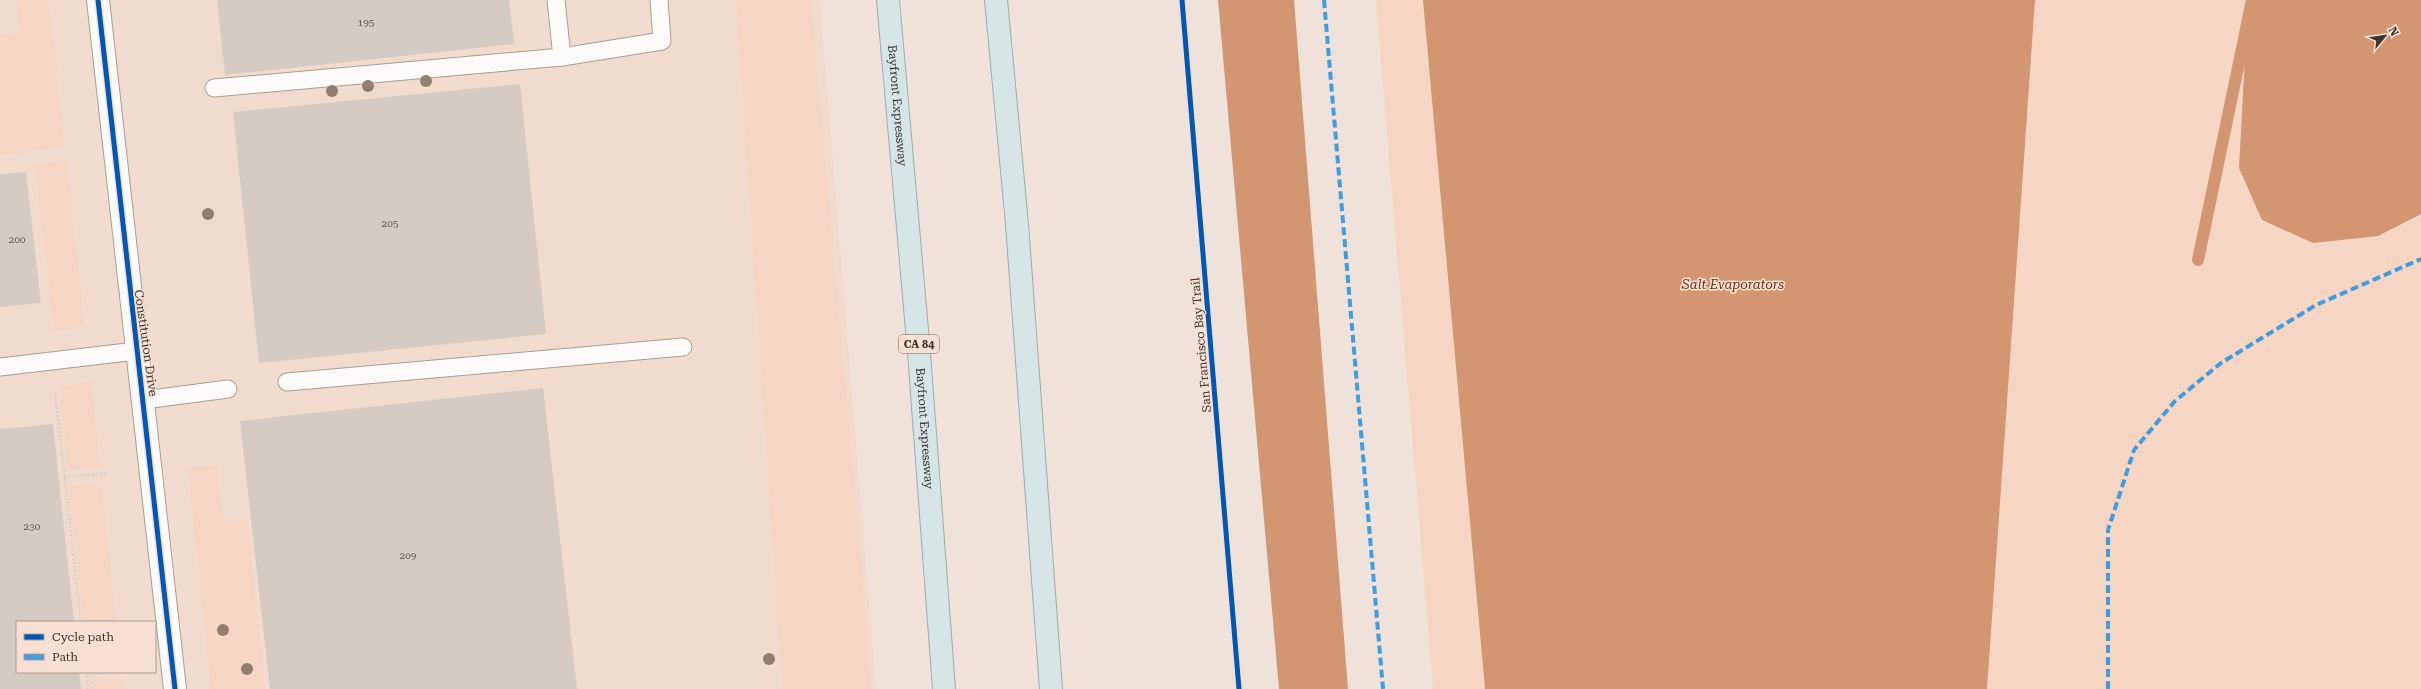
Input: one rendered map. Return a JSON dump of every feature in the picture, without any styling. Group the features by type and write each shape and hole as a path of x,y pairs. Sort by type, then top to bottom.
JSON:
{"highway":[{"name":"Bayfront Expressway","path":"888,0 919,353 944,689"},
{"path":"996,0 1017,224 1051,689"}],"street":[{"name":"Constitution Drive","path":"98,0 136,351 144,400 175,689"}],"lane":[{"path":"556,0 562,57"},
{"path":"214,88 541,60 662,41 659,0"},
{"path":"287,382 683,347"},
{"path":"0,367 136,351"},
{"path":"144,400 228,389"}],"path":[{"path":"52,361 81,621"},
{"path":"64,477 107,473"},
{"path":"87,673 88,689"}],"shaded area":[{"path":"0,0 820,0 876,689 0,689"},
{"path":"49,0 65,147 0,155 0,34 20,32 17,1"},
{"path":"736,0 811,0 863,583 870,689 782,689"},
{"path":"1376,0 2421,0 2421,689 1433,689"},
{"path":"67,161 84,324 79,328 54,331 35,165"},
{"path":"91,382 100,467 68,470 60,386"},
{"path":"217,465 223,521 247,520 265,689 211,689 188,468"},
{"path":"101,483 117,621 84,621 69,486"},
{"path":"123,678 124,689 92,689 91,682"}],"water":[{"path":"1218,0 1294,0 1348,689 1279,689"},
{"name":"Salt Evaporators","path":"1423,0 2035,0 1987,689 1485,689"},
{"path":"2248,0 2421,0 2421,214 2378,236 2313,243 2262,220 2239,168"}],"building":[{"path":"217,0 509,0 514,44 225,75"},
{"path":"520,84 546,334 259,363 233,112"},
{"path":"26,172 41,303 0,307 0,174"},
{"path":"543,388 577,689 270,689 240,421"},
{"path":"53,424 74,621 16,621 16,673 79,673 81,689 0,689 0,429"}],"waterway":[{"path":"2198,260 2252,0"}],"marked path":[{"path":"1324,0 1383,689"},
{"path":"2108,689 2108,530 2134,450 2175,401 2221,363 2316,305 2421,259"}],"cycle path":[{"path":"98,0 175,689"},
{"name":"San Francisco Bay Trail","path":"1182,0 1239,689"}]}
